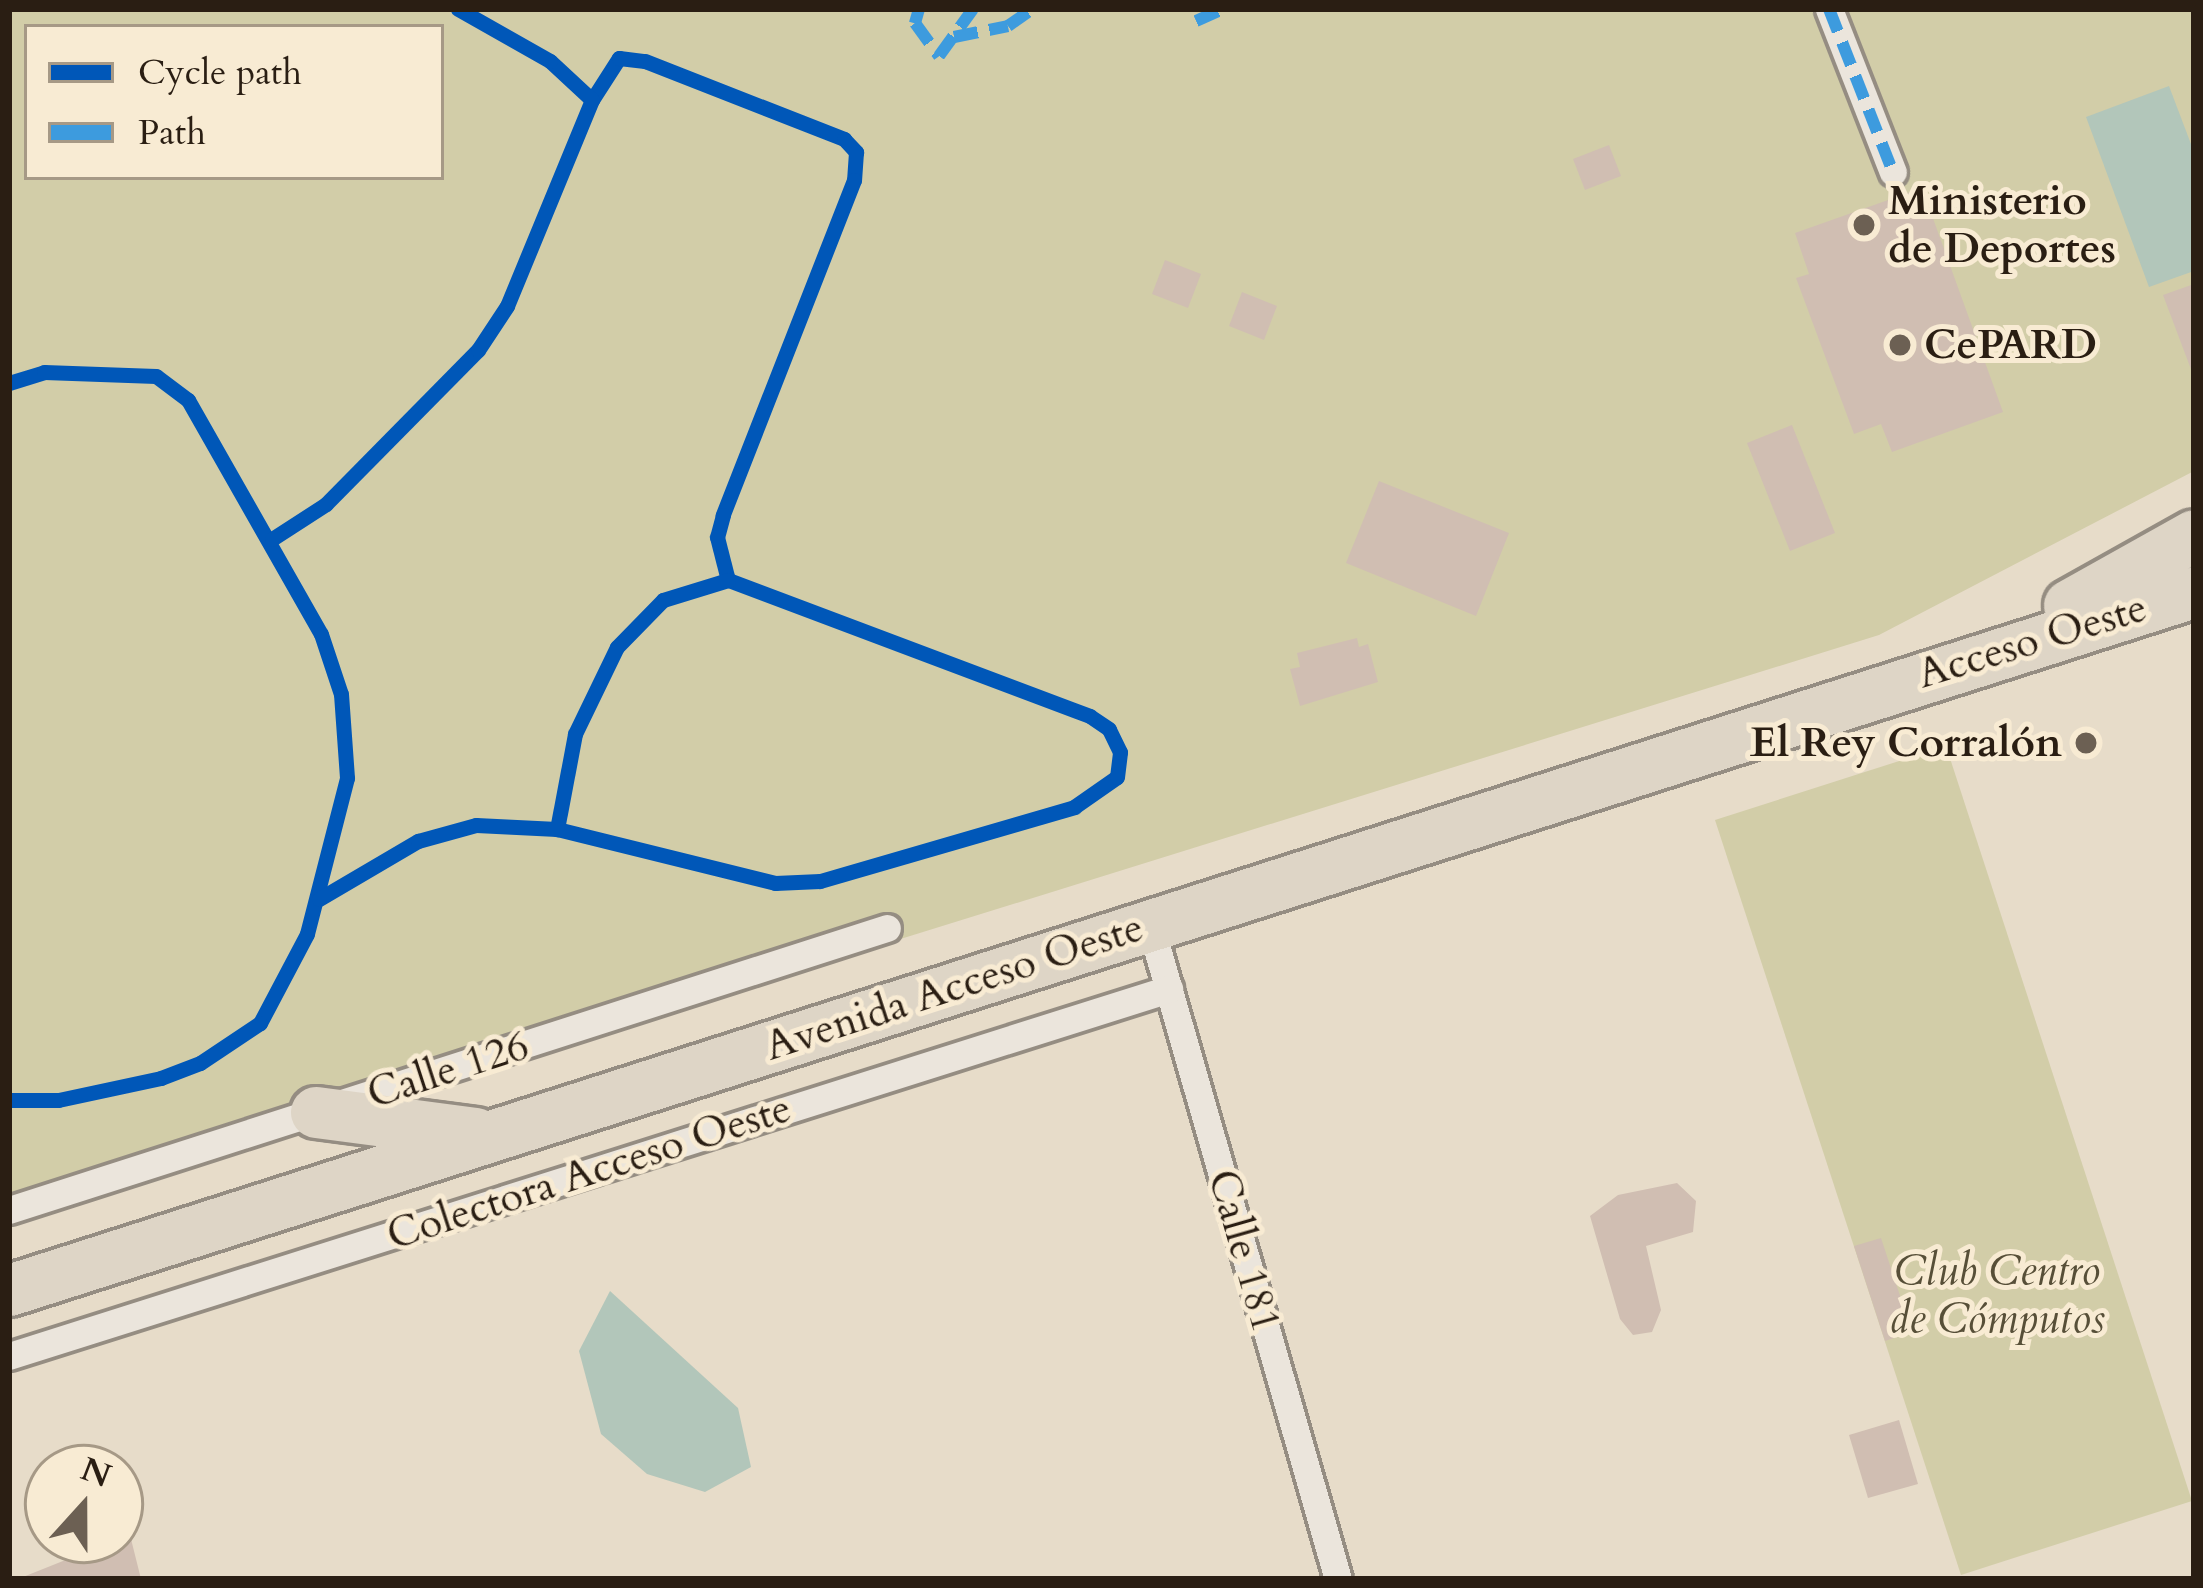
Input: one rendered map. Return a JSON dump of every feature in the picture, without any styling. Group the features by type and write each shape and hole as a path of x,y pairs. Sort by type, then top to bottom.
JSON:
{"highway":[{"name":"Acceso Oeste","path":"1899,683 2117,582 2194,535"},
{"name":"Acceso Oeste","path":"1899,683 2194,592"},
{"name":"Avenida Acceso Oeste","path":"9,1291 1899,683"},
{"path":"316,1112 495,1135"}],"street":[{"path":"1829,9 1893,172"},
{"name":"Calle 181","path":"1150,923 1338,1579"},
{"name":"Calle 126","path":"9,1210 886,928"},
{"name":"Colectora Acceso Oeste","path":"9,1356 1169,989"}],"green space":[{"path":"9,9 2194,9 2194,471 1879,635 9,1216"},
{"name":"Club Centro de Cómputos","path":"1946,746 2192,1501 1961,1575 1715,820"}],"shaded area":[{"path":"2169,86 2194,152 2194,271 2149,287 2086,117"},
{"path":"610,1291 738,1408 751,1467 705,1492 647,1474 601,1434 579,1351"}],"building":[{"path":"1609,145 1621,176 1585,190 1573,159"},
{"name":"CePARD","path":"1922,188 2003,412 1892,452 1881,424 1854,434 1796,278 1809,274 1795,233"},
{"path":"1165,260 1201,274 1188,308 1152,294"},
{"path":"2194,284 2194,372 2192,372 2163,295"},
{"path":"1242,292 1277,306 1264,340 1229,326"},
{"path":"1792,425 1835,533 1790,551 1747,443"},
{"path":"1379,481 1509,533 1476,616 1346,563"},
{"path":"1357,638 1359,647 1368,644 1378,682 1300,706 1290,669 1300,667 1297,653"},
{"path":"1677,1183 1696,1201 1693,1232 1646,1246 1661,1310 1652,1332 1633,1335 1620,1319 1590,1216 1618,1195"},
{"path":"1881,1238 1912,1332 1885,1341 1854,1246"},
{"path":"1899,1420 1918,1484 1868,1498 1849,1435"},
{"path":"56,1564 137,1564 141,1579 18,1579"}],"marked path":[{"path":"919,9 915,23 939,56 973,9"},
{"path":"954,37 1008,26 1032,9"},
{"path":"1196,21 1223,9"},
{"path":"1829,9 1893,172"}],"cycle path":[{"path":"272,539 326,504 478,350 507,306 592,100 550,61 458,9"},
{"path":"592,100 619,58 645,61 844,139 856,152 854,180 723,515 717,537 728,580"},
{"path":"9,383 44,372 156,376 188,400 321,634 341,694 347,778 307,934 260,1023 200,1063 161,1078 58,1100 9,1100"},
{"path":"319,899 418,841 476,825 557,829 775,883 820,881 1074,807 1117,777 1120,752 1109,729 1090,716 728,580 663,600 617,647 575,734 557,829"}],"place":[{"name":"Ministerio de Deportes","path":"1864,225"},
{"name":"CePARD","path":"1900,345"},
{"name":"El Rey Corralón","path":"2086,743"}]}
